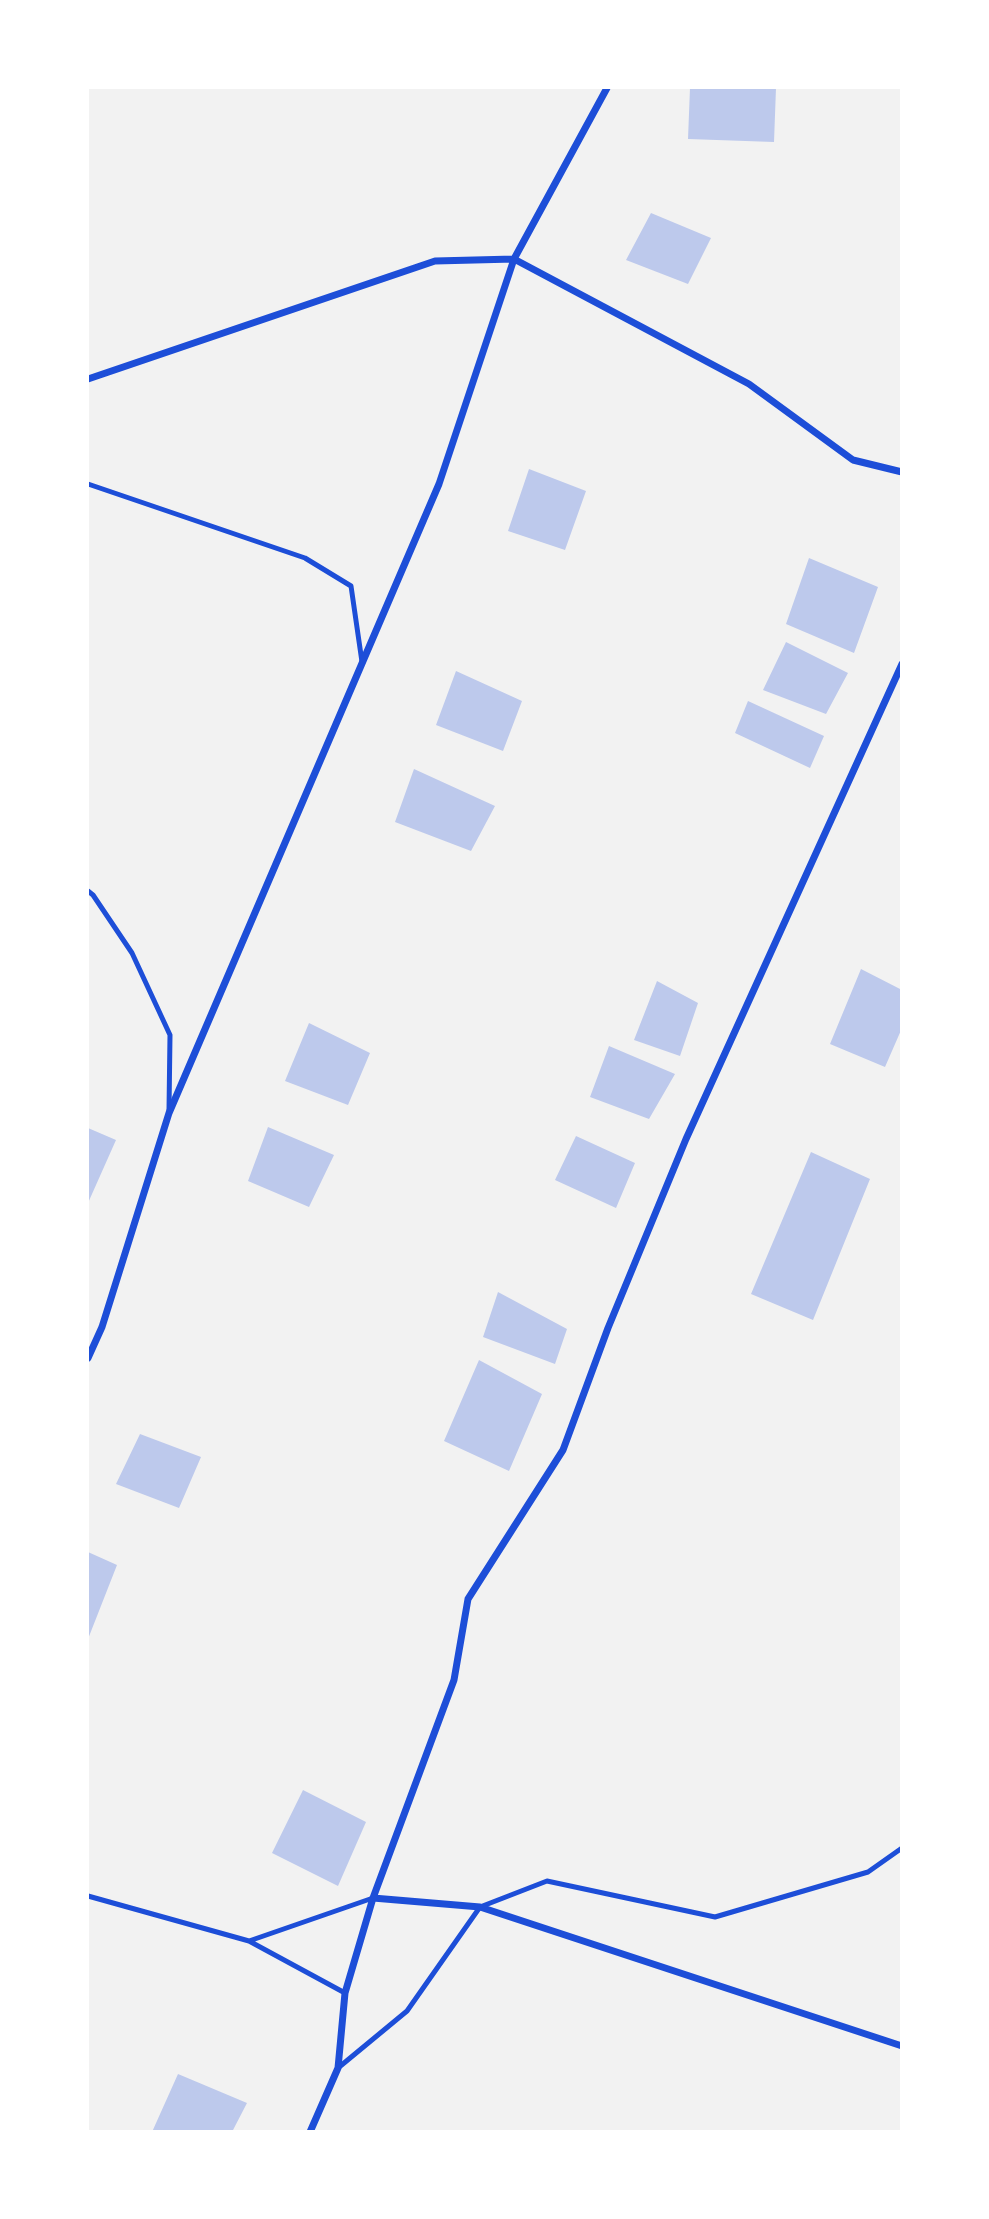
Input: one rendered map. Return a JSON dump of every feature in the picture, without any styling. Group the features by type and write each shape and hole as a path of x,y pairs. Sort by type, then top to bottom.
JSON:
{"street":[{"path":"88,1358 102,1327 169,1113 439,484 514,260 607,88"},
{"path":"88,379 435,261 514,260 748,384 853,460 901,472"},
{"path":"310,2132 338,2068 345,1993 373,1898 454,1680 468,1599 563,1450 608,1328 686,1139 901,664"},
{"path":"373,1898 480,1907 901,2046"}],"lane":[{"path":"88,484 305,558 351,586 362,662"},
{"path":"88,891 132,953 170,1035 169,1113"},
{"path":"338,2068 407,2011 480,1907 547,1881 715,1917 868,1872 901,1848"},
{"path":"88,1896 249,1941 345,1993"},
{"path":"249,1941 373,1898"}],"building":[{"path":"690,88 776,88 774,142 688,139"},
{"path":"651,213 711,238 688,284 626,260"},
{"path":"529,469 586,491 565,550 508,531"},
{"path":"809,558 878,587 854,653 786,624"},
{"path":"786,642 848,673 826,714 763,690"},
{"path":"456,671 522,701 503,751 436,725"},
{"path":"748,701 824,736 810,768 735,733"},
{"path":"414,769 495,806 471,851 395,822"},
{"path":"861,969 902,990 902,1028 885,1067 830,1044"},
{"path":"657,981 698,1003 680,1056 634,1040"},
{"path":"309,1023 370,1053 348,1105 285,1081"},
{"path":"609,1046 675,1074 649,1119 590,1097"},
{"path":"268,1127 334,1155 309,1207 248,1181"},
{"path":"88,1128 116,1140 88,1203"},
{"path":"576,1136 635,1163 616,1208 555,1180"},
{"path":"811,1152 870,1179 813,1320 751,1294"},
{"path":"498,1292 567,1329 555,1364 483,1337"},
{"path":"479,1360 542,1394 509,1471 444,1441"},
{"path":"140,1434 201,1457 179,1508 116,1484"},
{"path":"88,1552 117,1565 88,1639"},
{"path":"303,1790 366,1822 338,1886 272,1853"},
{"path":"178,2074 247,2103 232,2132 152,2132"}]}
